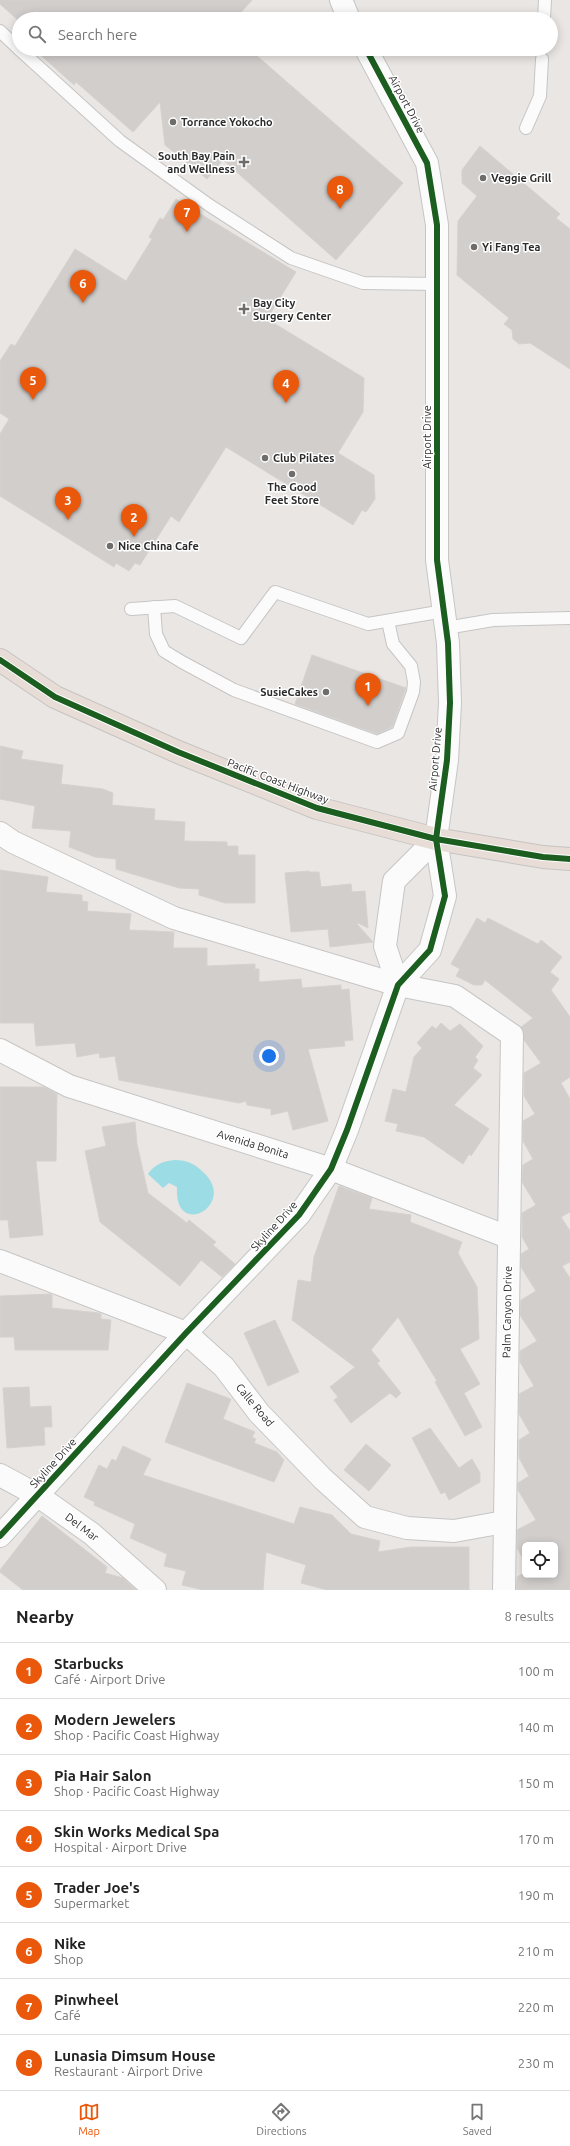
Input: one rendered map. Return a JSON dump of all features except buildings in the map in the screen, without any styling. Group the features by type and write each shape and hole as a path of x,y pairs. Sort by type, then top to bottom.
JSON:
{"highway":[{"name":"Pacific Coast Highway","path":"0,660 55,697 178,752 318,808 436,839 543,857 570,860"}],"street":[{"path":"340,0 346,12"},
{"name":"Airport Drive","path":"370,56 426,163 437,225 437,560 445,620 450,703 447,760 436,839"},
{"path":"0,833 13,842 174,918 398,985"},
{"path":"398,985 385,946 394,881 436,839"},
{"name":"Skyline Drive","path":"0,1536 186,1333 299,1215 331,1168 347,1130 398,985 430,950 445,896 436,839"},
{"name":"Palm Canyon Drive","path":"398,985 455,996 512,1035 504,1590"},
{"name":"Avenida Bonita","path":"0,1050 69,1086 331,1168 508,1237"},
{"name":"Calle Road","path":"0,1262 186,1333 224,1367 259,1413 323,1479 365,1517 408,1528 454,1531 504,1522"},
{"name":"Del Mar","path":"0,1475 37,1495 92,1534 156,1590"}],"lane":[{"path":"544,12 545,0"},
{"path":"0,32 12,43"},
{"path":"27,56 120,141 209,205 292,258 363,282 437,284"},
{"path":"526,128 540,96 542,58"},
{"path":"131,609 175,606 241,638 275,592 368,624 388,621 570,618"},
{"path":"154,607 156,634 164,651 182,662 234,690 377,742 398,733 413,692 414,682 411,666 393,644 388,621"}],"water":[{"path":"175,1160 194,1165 203,1172 212,1184 214,1195 210,1205 202,1212 193,1214 185,1212 179,1203 177,1187 169,1183 163,1188 148,1174 153,1168 160,1164"}],"cycle path":[{"path":"0,1536 186,1333 299,1215 331,1169 347,1130 398,985 430,950 445,896 436,839 447,760 450,703 448,643 437,560 437,225 427,163 370,56"},
{"path":"0,660 55,697 178,752 317,808 436,839 543,857 570,859"}],"place":[{"name":"Torrance Yokocho","path":"173,122"},
{"name":"South Bay Pain and Wellness","path":"244,162"},
{"name":"Veggie Grill","path":"483,178"},
{"name":"Lunasia Dimsum House","path":"340,209"},
{"name":"Pinwheel","path":"187,232"},
{"name":"Yi Fang Tea","path":"474,247"},
{"name":"Nike","path":"83,303"},
{"name":"Bay City Surgery Center","path":"244,309"},
{"name":"Trader Joe's","path":"33,400"},
{"name":"Skin Works Medical Spa","path":"286,403"},
{"name":"Club Pilates","path":"265,458"},
{"name":"The Good Feet Store","path":"292,474"},
{"name":"Pia Hair Salon","path":"68,520"},
{"name":"Modern Jewelers","path":"134,537"},
{"name":"Nice China Cafe","path":"110,546"},
{"name":"SusieCakes","path":"326,692"},
{"name":"Starbucks","path":"368,706"}]}
